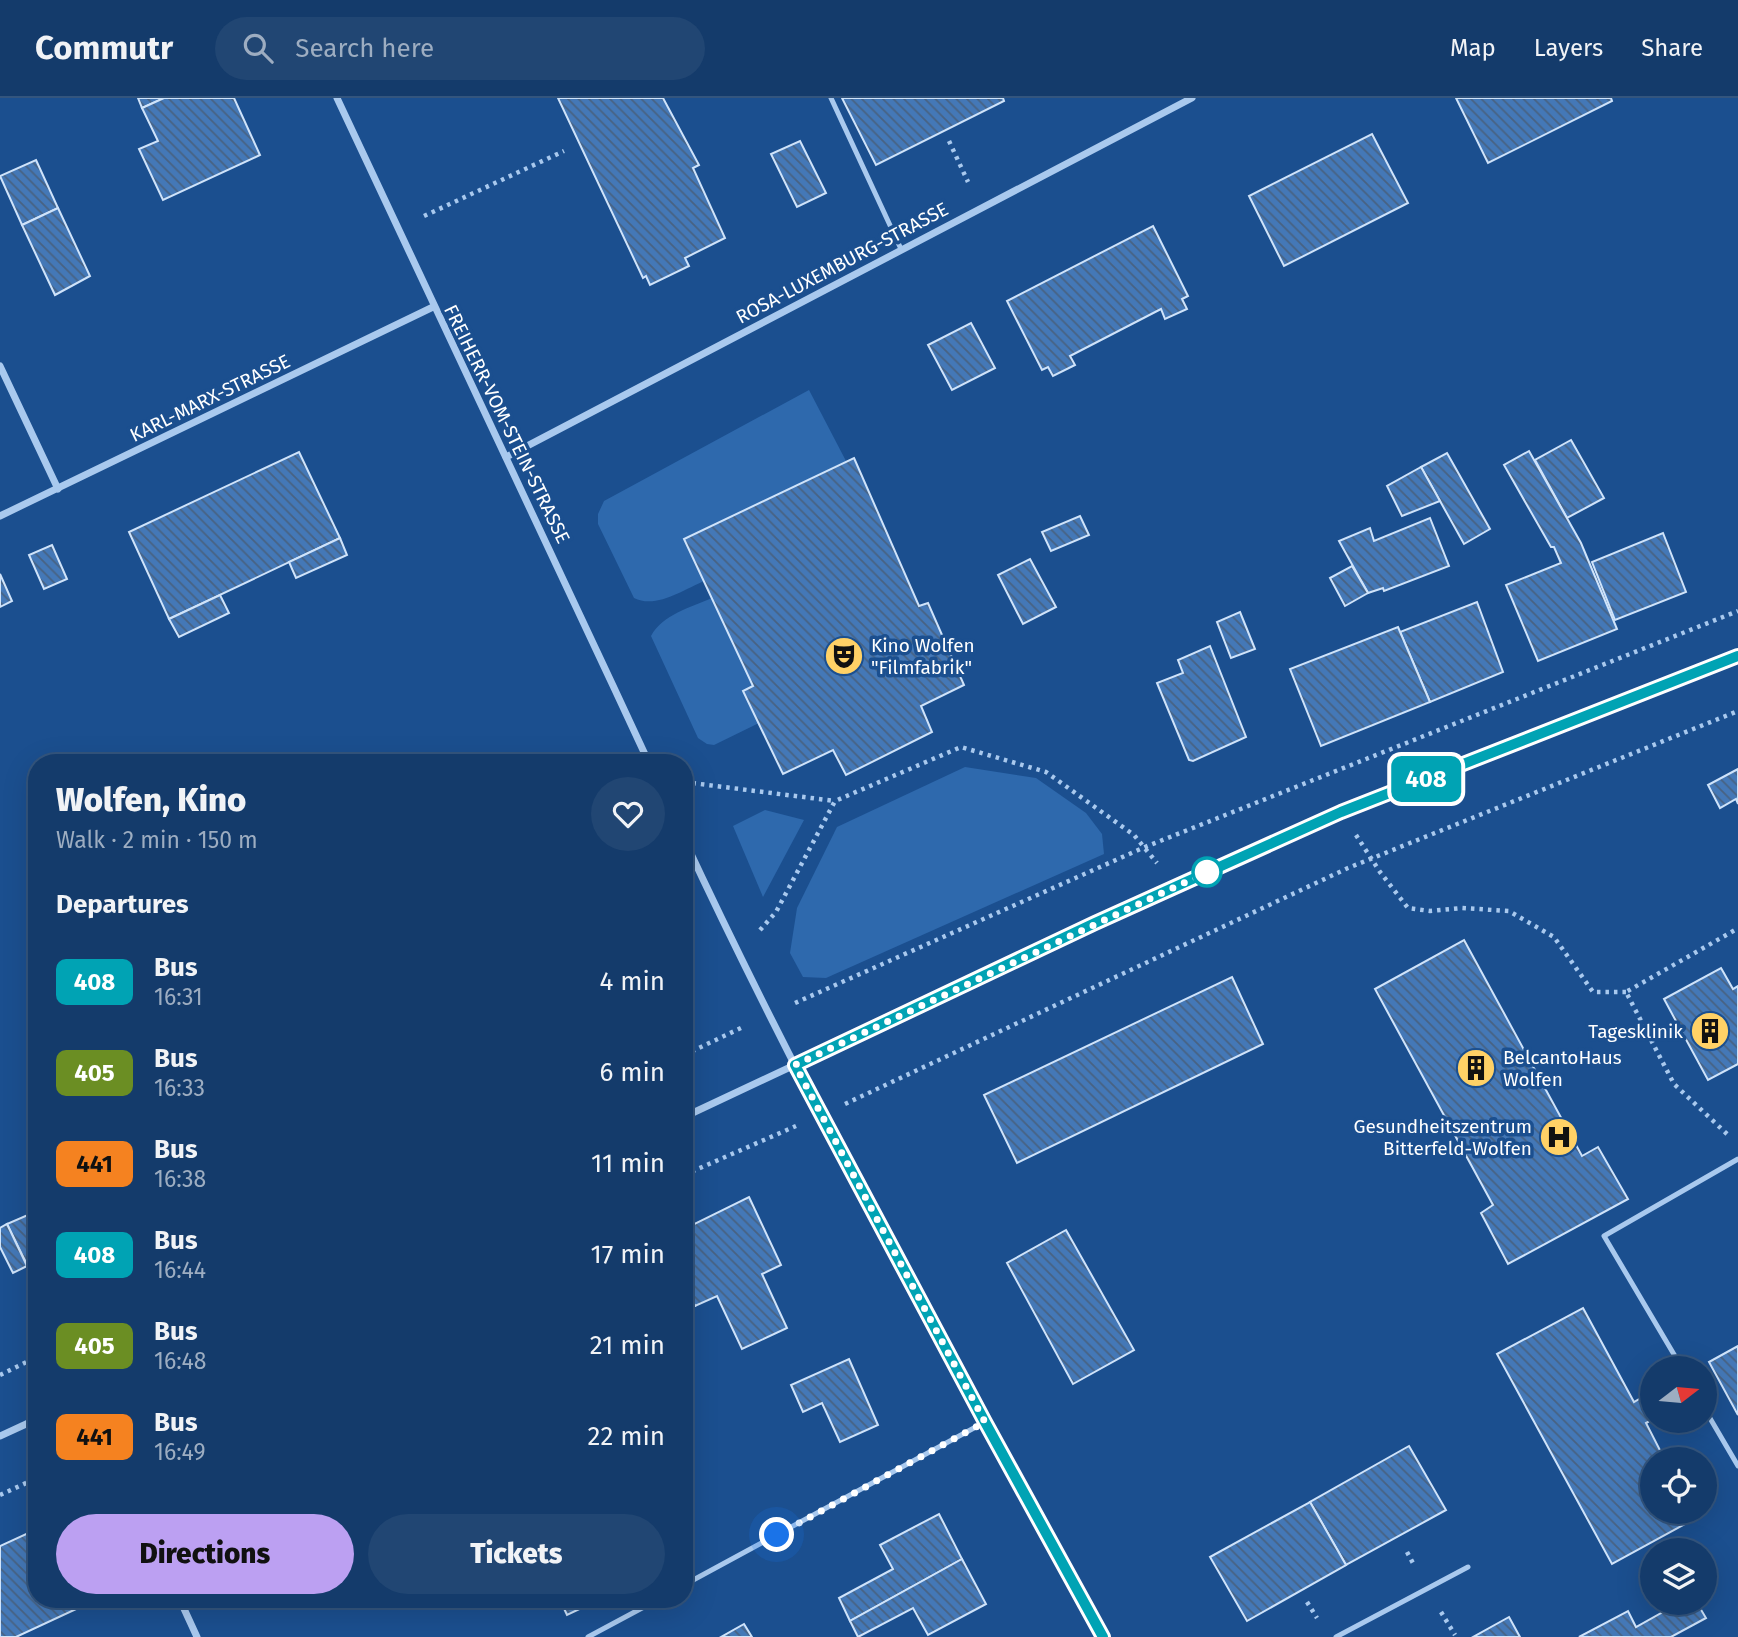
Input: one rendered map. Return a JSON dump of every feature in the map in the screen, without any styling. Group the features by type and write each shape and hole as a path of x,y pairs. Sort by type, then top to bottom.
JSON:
{"street":[{"name":"FREIHERR-VOM-STEIN-STRASSE","path":"337,98 645,754"},
{"name":"ROSA-LUXEMBURG-STRASSE","path":"506,457 1189,99"},
{"name":"KARL-MARX-STRASSE","path":"0,516 433,307"},
{"path":"0,366 58,489"},
{"path":"693,1113 1341,812 1738,656"},
{"path":"693,858 795,1065 1103,1637"},
{"path":"0,1436 28,1423"},
{"path":"184,1608 197,1637"}],"lane":[{"path":"831,98 901,249"},
{"path":"1675,1356 1604,1236 1738,1159"},
{"path":"693,1580 985,1422"},
{"path":"1717,1430 1738,1466"},
{"path":"1336,1637 1468,1567"},
{"path":"588,1637 642,1608"}],"path":[{"path":"949,141 981,208"},
{"path":"398,228 564,151"},
{"path":"693,1051 1145,847 1738,611"},
{"path":"693,1171 822,1115 1348,868 1738,711"},
{"path":"693,783 835,801 961,747 1046,772 1134,835 1176,887"},
{"path":"738,954 776,912 835,801"},
{"path":"1341,812 1408,908 1430,911 1462,908 1509,911 1554,937 1593,992 1626,992 1735,930"},
{"path":"1626,992 1674,1084 1729,1136"},
{"path":"0,1375 28,1361"},
{"path":"0,1495 28,1482"}],"shaded area":[{"path":"809,390 846,461 685,539 704,581 660,600 642,601 634,598 598,524 598,514 604,501"},
{"path":"712,598 753,686 743,691 759,723 714,745 698,738 651,636 662,622 670,617"},
{"path":"965,767 1036,778 1086,813 1102,834 1104,854 826,978 803,977 790,953 797,908 837,827"},
{"path":"765,810 804,820 763,897 733,826"}],"building":[{"path":"138,98 164,98 142,108"},
{"path":"164,98 234,98 260,155 163,200 139,149 158,141 142,108"},
{"path":"558,98 663,98 699,165 693,168 725,238 685,258 689,266 650,285 646,276 643,278"},
{"path":"842,98 1003,98 1004,101 876,165"},
{"path":"1456,98 1611,98 1612,101 1488,163"},
{"path":"1372,134 1408,203 1284,266 1249,196"},
{"path":"800,141 826,193 797,207 771,154"},
{"path":"36,160 58,208 22,225 0,176"},
{"path":"58,208 90,276 55,295 22,225"},
{"path":"1153,226 1188,296 1182,299 1187,309 1165,319 1161,309 1070,356 1075,365 1053,376 1048,367 1042,370 1007,301"},
{"path":"971,323 995,368 952,390 928,345"},
{"path":"1571,440 1604,498 1567,518 1535,460"},
{"path":"1529,451 1581,543 1617,629 1538,661 1506,585 1561,563 1504,465"},
{"path":"299,452 340,538 169,619 129,532"},
{"path":"1447,453 1490,529 1464,544 1421,467"},
{"path":"854,458 919,606 928,603 964,685 921,706 932,732 846,775 833,750 783,774 743,691 753,686 684,539"},
{"path":"1421,467 1440,501 1402,516 1387,486"},
{"path":"1080,516 1089,535 1051,551 1042,532"},
{"path":"1430,518 1449,566 1384,591 1383,588 1368,593 1339,541 1370,528 1374,541"},
{"path":"1663,533 1686,592 1615,620 1592,562"},
{"path":"340,538 347,555 296,578 289,562"},
{"path":"52,545 67,579 44,589 29,555"},
{"path":"1030,559 1056,607 1023,624 998,575"},
{"path":"1352,566 1368,593 1345,606 1330,578"},
{"path":"0,574 12,601 0,607"},
{"path":"220,595 229,613 179,637 169,619"},
{"path":"1477,602 1503,672 1430,702 1400,632"},
{"path":"1240,612 1255,649 1231,658 1217,622"},
{"path":"1398,627 1430,702 1321,746 1290,669"},
{"path":"1210,646 1246,737 1193,761 1189,760 1157,683 1183,673 1178,660"},
{"path":"1738,769 1738,804 1736,799 1720,808 1708,785"},
{"name":"BelcantoHaus Wolfen","path":"1464,940 1582,1156 1598,1147 1628,1199 1508,1264 1481,1213 1493,1205 1375,989"},
{"name":"Tagesklinik","path":"1721,968 1733,989 1738,986 1738,1064 1708,1080 1664,999"},
{"path":"1232,977 1263,1044 1017,1163 984,1095"},
{"path":"749,1197 781,1265 762,1274 787,1328 742,1349 717,1296 695,1306 693,1225"},
{"path":"28,1215 28,1267 7,1224"},
{"path":"7,1224 27,1266 13,1273 0,1247 0,1228"},
{"path":"1066,1230 1134,1350 1073,1384 1007,1263"},
{"path":"1583,1308 1634,1402 1640,1398 1640,1433 1651,1433 1658,1447 1640,1447 1640,1524 1685,1524 1659,1538 1640,1538 1640,1549 1612,1564 1497,1354"},
{"path":"1738,1346 1738,1415 1717,1377 1717,1358"},
{"path":"849,1359 878,1425 840,1442 822,1403 803,1412 791,1385"},
{"path":"1409,1446 1446,1510 1346,1565 1310,1502"},
{"path":"1310,1502 1346,1565 1247,1621 1210,1557"},
{"path":"939,1514 962,1559 850,1621 839,1598 893,1569 880,1545"},
{"path":"28,1533 28,1608 78,1608 16,1637 0,1637 0,1546"},
{"path":"962,1559 986,1604 928,1635 913,1608 858,1637 850,1621"},
{"path":"564,1608 582,1608 567,1615"},
{"path":"1628,1611 1636,1627 1658,1615 1704,1615 1706,1618 1671,1637 1579,1637"},
{"path":"1509,1617 1520,1637 1473,1637"},
{"path":"744,1624 752,1637 721,1637"}],"bus line":[{"name":"408","path":"1103,1637 795,1065 1095,923 1341,812 1738,656"}],"place":[{"name":"Kino Wolfen \"Filmfabrik\"","path":"844,656"},
{"name":"Tagesklinik","path":"1710,1031"},
{"name":"BelcantoHaus Wolfen","path":"1476,1068"},
{"name":"Gesundheitszentrum Bitterfeld-Wolfen","path":"1559,1137"}],"route":[{"path":"777,1535 985,1422 795,1065 1207,872"}]}
